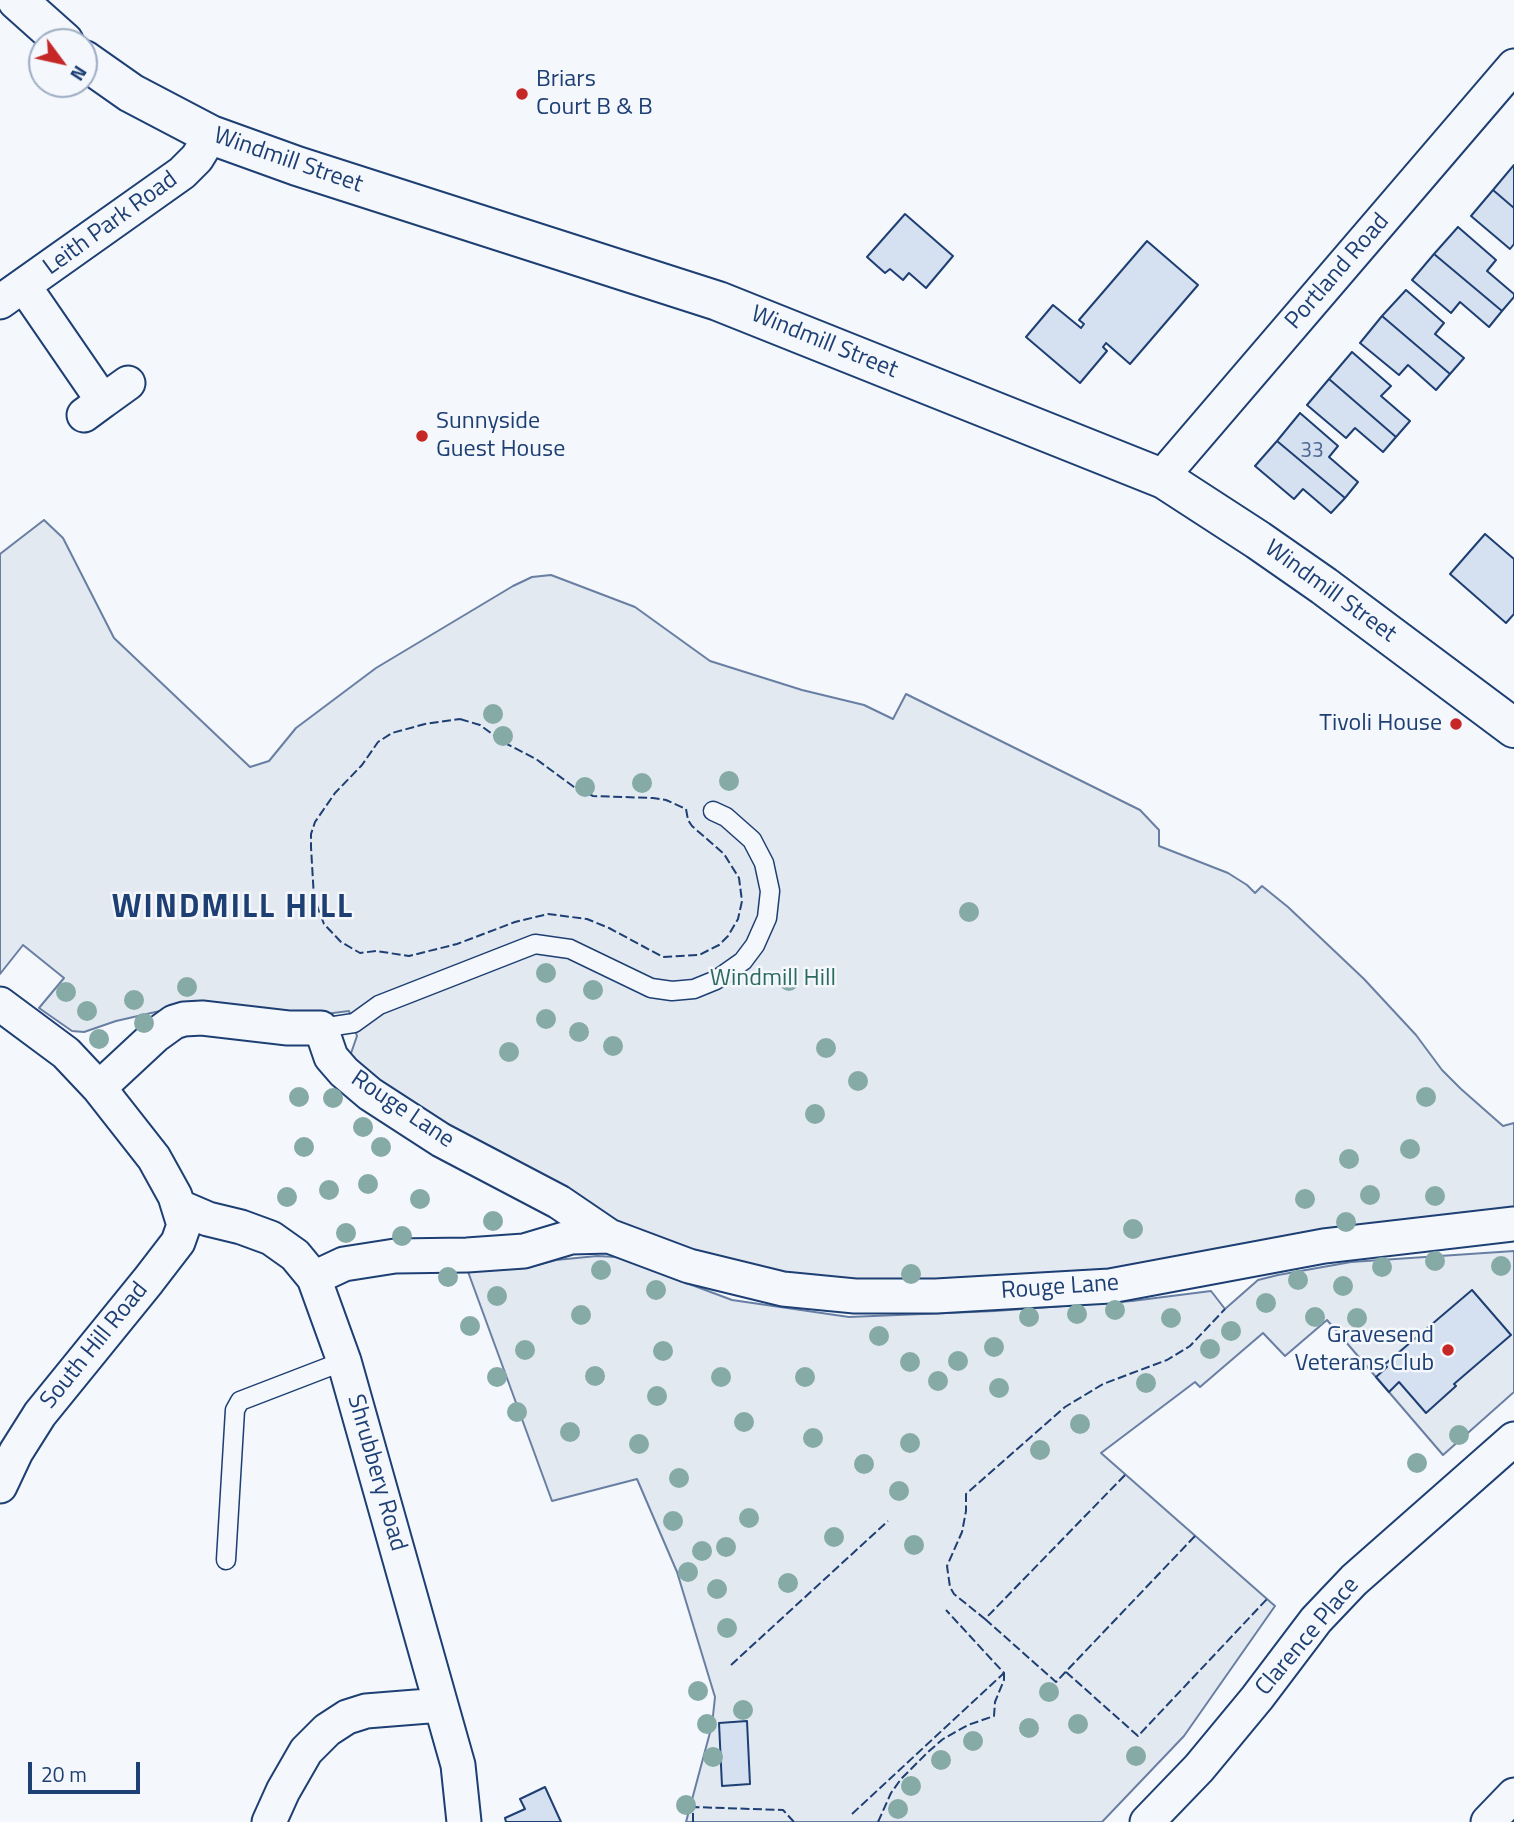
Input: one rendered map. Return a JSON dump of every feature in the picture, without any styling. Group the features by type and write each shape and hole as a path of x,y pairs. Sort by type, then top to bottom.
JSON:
{"street":[{"path":"17,0 48,28"},
{"name":"Portland Road","path":"1164,479 1172,465 1514,66"},
{"name":"Windmill Street","path":"98,70 131,93 211,135 297,166 718,301 1164,479 1324,586 1514,728"},
{"name":"Leith Park Road","path":"12,294 182,173 197,158 211,135"},
{"path":"12,294 105,400"},
{"path":"0,1004 66,1053 99,1088 146,1147 170,1185 180,1207"},
{"path":"99,1088 156,1035 174,1022 184,1019 202,1018 288,1028 321,1028"},
{"name":"Rouge Lane","path":"321,1028 331,1057 370,1094 441,1140 559,1202 609,1236 689,1266 783,1289 855,1296 936,1296 1110,1286 1324,1246 1514,1224"},
{"name":"Shrubbery Road","path":"180,1207 208,1219 271,1238 295,1255 314,1278 344,1361 458,1765 464,1822"},
{"name":"South Hill Road","path":"0,1486 16,1451 40,1414 178,1241 184,1225 180,1207"},
{"name":"Rouge Lane","path":"314,1278 344,1264 395,1256 524,1251 571,1237 609,1236"},
{"name":"Clarence Place","path":"1147,1822 1199,1768 1316,1620 1354,1580 1514,1439"},
{"path":"269,1822 306,1751 327,1730 347,1717 366,1711 441,1705"},
{"path":"1488,1822 1514,1795"}],"lane":[{"path":"321,1028 354,1023 379,1005 535,944 570,949 651,988 672,991 694,989 716,980 743,961 755,945 767,918 770,891 764,863 751,840 726,817 713,811"},
{"path":"226,1560 234,1410 240,1401 344,1361"}],"green space":[{"name":"Windmill Hill","path":"44,520 63,538 114,638 250,767 269,761 296,728 376,668 532,577 551,575 635,607 710,661 802,690 864,705 893,719 906,694 1140,810 1159,830 1159,846 1228,873 1255,893 1262,886 1288,907 1364,979 1461,1089 1503,1126 1514,1123 1514,1209 1459,1213 1133,1270 977,1282 798,1279 656,1241 454,1141 349,1059 357,1036 349,1011 309,1016 160,1011 84,1032 72,1031 39,1008 64,978 23,945 0,974 0,554"},
{"path":"1514,1251 1514,1392 1443,1455 1327,1320 1285,1356 1263,1333 1200,1387 1195,1382 1101,1453 1275,1606 1184,1736 1102,1822 686,1822 712,1725 715,1697 677,1572 637,1479 552,1501 467,1269 526,1268 556,1260 617,1257 732,1300 849,1317 995,1311 1132,1301 1211,1291 1225,1309 1258,1280 1278,1275 1351,1262"}],"building":[{"path":"1514,165 1514,208 1493,190"},
{"path":"1493,190 1514,208 1514,244 1510,249 1471,216"},
{"path":"905,214 953,256 926,288 909,273 903,280 890,269 885,273 867,257"},
{"path":"1458,227 1496,260 1487,271 1514,294 1502,311 1434,254"},
{"path":"1147,241 1198,285 1130,364 1106,343 1103,347 1107,351 1080,383 1026,337 1053,305 1081,328 1084,324 1079,320"},
{"path":"1434,254 1502,311 1489,327 1460,302 1451,313 1412,280"},
{"path":"1406,290 1444,323 1435,334 1464,358 1450,374 1382,316"},
{"path":"1382,316 1450,374 1436,390 1408,365 1399,375 1360,343"},
{"path":"1352,352 1391,386 1381,396 1410,421 1396,437 1329,379"},
{"path":"1329,379 1396,437 1383,452 1355,428 1346,438 1307,405"},
{"path":"1300,413 1338,446 1329,457 1358,482 1345,498 1277,441"},
{"path":"1277,441 1345,498 1331,513 1303,489 1294,499 1255,466"},
{"path":"1485,534 1514,559 1514,614 1506,623 1450,574"},
{"name":"Gravesend Veterans Club","path":"1472,1290 1511,1335 1454,1384 1456,1386 1426,1413 1399,1382 1389,1392 1376,1377 1387,1367 1384,1365"},
{"path":"747,1721 750,1784 722,1786 719,1723"},
{"path":"545,1787 561,1822 506,1822 505,1818 525,1809 520,1799"}],"fence":[{"path":"460,719 480,725 503,742 536,759 574,787 593,796 653,798 666,800 686,809 692,826 724,854 739,878 742,901 738,919 728,936 719,945 699,955 663,957 587,919 548,914 515,922 457,944 409,956 376,951 360,953 341,942 324,924 314,898 311,834 315,822 335,793 362,765 378,742 392,733 425,724 460,719"},
{"path":"1125,1475 985,1619 954,1594 950,1587 947,1566 962,1532 966,1494 1065,1407 1103,1384 1167,1360 1190,1346 1225,1309"},
{"path":"731,1665 888,1521"},
{"path":"985,1619 1056,1682 1195,1536"},
{"path":"1066,1672 1138,1736 1267,1599"},
{"path":"852,1814 1004,1673 946,1610"},
{"path":"878,1822 891,1793 928,1752 943,1739 968,1725 994,1716 995,1702 1004,1673"},
{"path":"693,1822 693,1807 783,1810 794,1822"}],"place":[{"name":"Briars Court B & B","path":"522,94"},
{"name":"Sunnyside Guest House","path":"422,436"},
{"name":"Tivoli House","path":"1456,724"},
{"name":"Gravesend Veterans Club","path":"1448,1350"}],"district":[{"name":"WINDMILL HILL","path":"233,909"}]}
